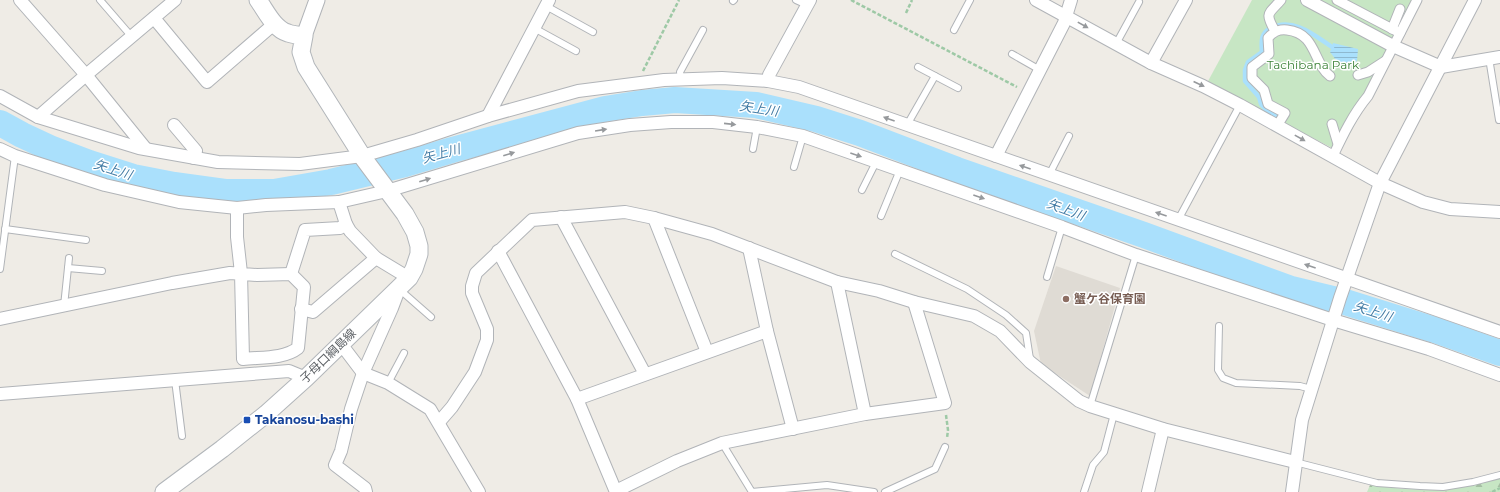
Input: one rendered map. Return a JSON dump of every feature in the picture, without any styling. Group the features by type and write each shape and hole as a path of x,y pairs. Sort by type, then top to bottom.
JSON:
{"main road":[{"path":"258,0 274,24 280,29 288,33 304,36 300,52 306,67 363,157"},
{"name":"子母口綱島線","path":"164,492 266,414 306,378 404,283 417,261 419,246 417,239 405,214 363,157"}],"street":[{"path":"20,0 86,75 146,149"},
{"path":"38,117 175,0"},
{"path":"304,36 317,0"},
{"path":"1036,0 1066,15 1151,63 1203,86 1240,105 1380,183 1424,202 1450,209 1500,212"},
{"path":"996,156 1064,23 1071,0"},
{"path":"1151,63 1186,0"},
{"path":"1273,27 1269,19 1269,11 1281,0"},
{"path":"1308,0 1393,46 1441,67 1494,58"},
{"path":"1337,0 1396,31"},
{"path":"1396,31 1417,0"},
{"path":"1292,492 1302,420 1333,320 1380,183 1475,0"},
{"path":"768,82 769,75 804,2"},
{"path":"488,116 547,3"},
{"path":"1333,156 1358,108 1368,96 1387,60 1393,46 1400,9"},
{"path":"154,18 207,82 274,24"},
{"path":"1273,27 1291,30 1305,38 1330,76"},
{"path":"1273,27 1268,38 1269,54 1252,67 1252,78 1264,90 1268,104 1285,113 1277,126"},
{"path":"1358,75 1368,72 1387,60"},
{"path":"0,96 38,117 146,149 218,162 300,164 363,157 488,116 578,91 681,79 722,78 768,82 799,87 907,126 1498,331"},
{"path":"0,148 15,156 105,185 179,202 237,208 266,205 339,202 386,190 578,133 630,125 671,122 713,122 757,127 803,136 1062,226 1136,255 1333,320 1429,349 1500,375"},
{"path":"1332,124 1338,144"},
{"path":"174,125 196,150 194,158"},
{"path":"339,202 346,224 350,231 376,258 404,283 363,373 350,409 341,451 335,465 365,488 366,492"},
{"path":"0,319 172,283 230,274 241,273 257,275 291,274 304,287 298,348 292,352 283,355 243,359 241,273 237,237 237,208"},
{"path":"439,422 452,408 475,372 487,340 487,328 472,293 472,286 476,273 532,220 625,212 654,218 712,234 837,282 880,291 914,302 974,316 1000,331 1030,362 1079,401 1090,406 1163,428 1296,462"},
{"path":"562,217 645,374"},
{"path":"654,218 707,352"},
{"path":"291,274 305,230 340,228 346,224"},
{"path":"749,248 767,331 793,429"},
{"path":"498,251 577,399 616,492 677,461 722,443 865,414 944,403 914,302"},
{"path":"301,309 313,312 376,258"},
{"path":"837,282 865,414"},
{"path":"577,399 767,331"},
{"path":"341,344 363,373 388,383 430,409 439,422 478,492"},
{"path":"0,394 289,371 306,378"},
{"path":"1148,492 1163,428"}],"lane":[{"path":"100,0 132,37"},
{"path":"954,30 970,0"},
{"path":"1116,44 1139,2"},
{"path":"547,3 593,32"},
{"path":"534,28 576,51"},
{"path":"681,79 680,72 703,30"},
{"path":"1012,54 1040,70"},
{"path":"1494,58 1499,120"},
{"path":"918,67 958,88"},
{"path":"907,126 935,76"},
{"path":"1178,220 1240,105"},
{"path":"753,150 757,127"},
{"path":"794,167 803,136"},
{"path":"1049,175 1069,136"},
{"path":"0,269 3,232 15,156"},
{"path":"862,190 876,162"},
{"path":"881,216 900,170"},
{"path":"1046,277 1062,226"},
{"path":"3,232 86,240"},
{"path":"895,254 967,289 1006,315 1026,333 1030,362"},
{"path":"1090,406 1136,255"},
{"path":"64,306 69,258"},
{"path":"68,268 102,271"},
{"path":"404,283 431,317"},
{"path":"1219,326 1218,370 1223,378 1236,383 1300,386 1311,389"},
{"path":"388,383 404,353"},
{"path":"175,380 182,436"},
{"path":"1084,492 1093,466 1104,452 1114,414"},
{"path":"722,443 752,492 827,485 874,492"},
{"path":"885,492 935,469 945,447"},
{"path":"1296,462 1377,483 1420,486 1443,487 1473,482 1500,475"}],"path":[{"path":"638,83 640,76 679,0"},
{"path":"851,0 1028,93"},
{"path":"906,13 912,0"},
{"path":"944,403 948,430 945,447"},
{"path":"1492,492 1500,488"}],"shaded area":[{"path":"1056,266 1120,288 1090,396 1041,364 1034,331"}],"green space":[{"name":"Tachibana Park","path":"1252,0 1421,0 1340,152 1207,83"},
{"path":"1500,478 1500,492 1367,492 1370,485 1403,489 1437,490"}],"water":[{"path":"1333,43 1358,49 1357,61 1342,68 1330,52"}],"waterway":[{"path":"1277,116 1268,112 1261,104 1259,97 1245,81 1245,70 1248,62 1262,52 1263,34 1271,28 1279,25 1295,26 1311,33 1332,47"},
{"name":"矢上川","path":"0,123 52,149 133,177 174,185 225,192 274,192 331,182 405,164 605,109 642,103 675,100 756,105 816,119 860,133 957,170 1144,235 1291,289 1345,302 1438,331 1500,353"}],"place":[{"name":"蟹ケ谷保育園","path":"1066,299"},
{"name":"Takanosu-bashi","path":"247,420"}]}
